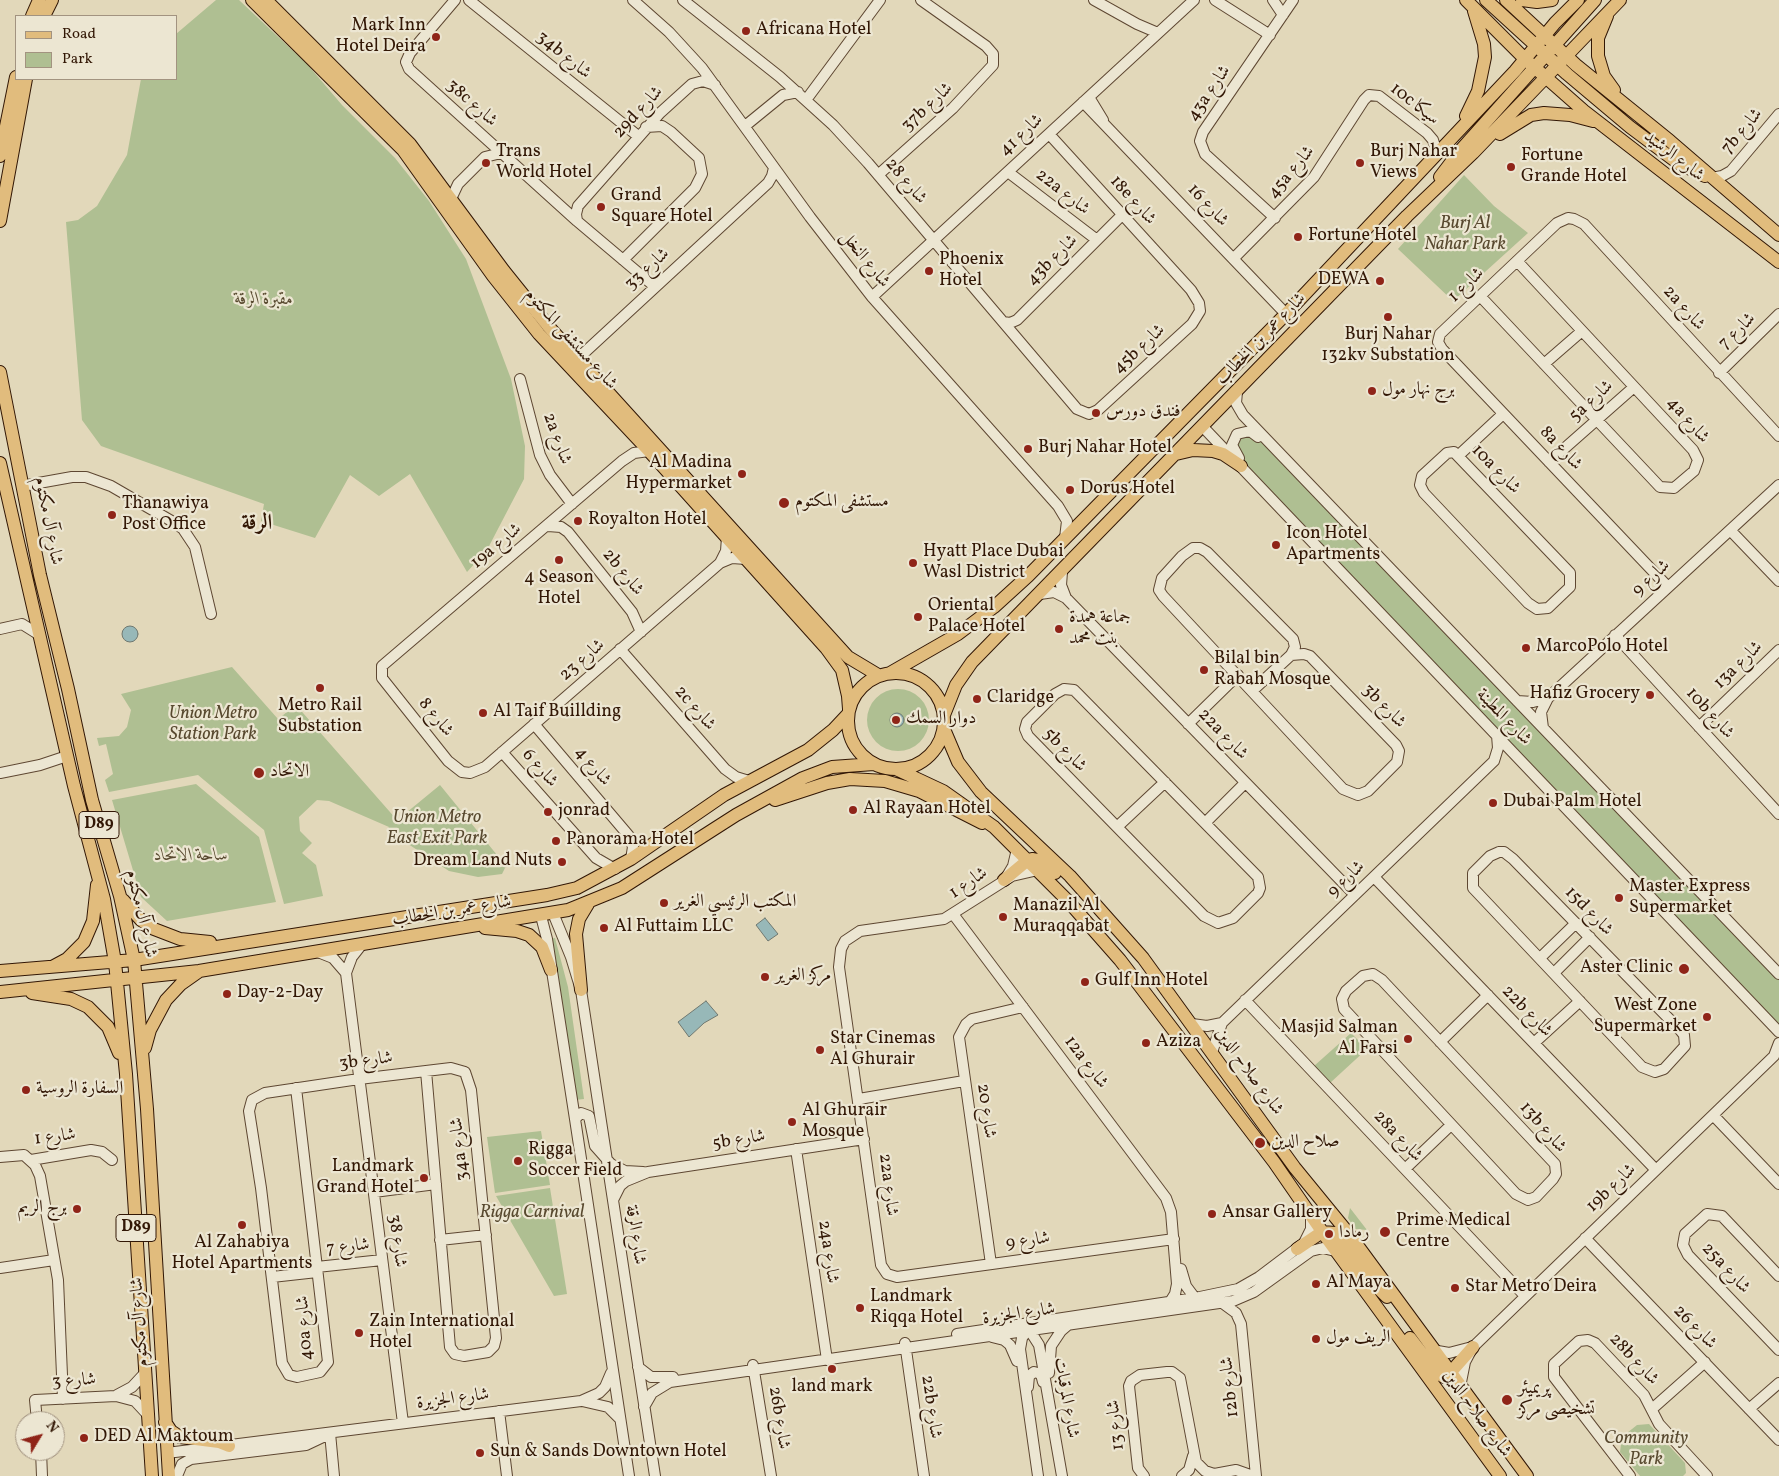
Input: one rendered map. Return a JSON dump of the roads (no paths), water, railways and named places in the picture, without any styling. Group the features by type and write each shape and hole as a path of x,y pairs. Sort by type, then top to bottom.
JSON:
{"main road":[{"path":"30,0 30,15"},
{"path":"31,15 39,0"},
{"path":"44,15 52,0"},
{"name":"شارع مستشفى المكتوم","path":"252,0 403,150 492,276 566,365 649,450 835,659 846,683 848,712"},
{"name":"شارع مستشفى المكتوم","path":"266,0 282,14 353,89 404,136 504,271 576,357 848,657 884,674"},
{"path":"1486,0 1540,41"},
{"path":"1506,0 1540,41 1598,102 1670,158 1694,172 1712,178"},
{"path":"1522,0 1537,2 1552,0"},
{"name":"شارع عمر بن الخطاب","path":"884,674 939,646 1011,592 1286,314 1578,0"},
{"path":"1430,194 1451,162 1596,0"},
{"path":"1458,131 1478,91 1484,62 1484,44 1467,2"},
{"name":"شارع الرشيد","path":"1467,2 1546,78 1779,262"},
{"path":"1615,4 1598,38 1598,56 1604,76 1623,101"},
{"name":"شارع عمر بن الخطاب","path":"944,715 956,685 972,662 1430,194 1473,153 1615,4"},
{"name":"شارع الرشيد","path":"1561,61 1623,101 1779,235"},
{"path":"0,156 15,80"},
{"path":"0,221 26,80"},
{"path":"1473,153 1519,121 1531,115 1544,113 1570,115 1606,127"},
{"path":"1666,173 1668,189"},
{"path":"1203,426 1202,411 1235,374 1240,360"},
{"name":"شارع آل مكتوم","path":"0,372 40,575 68,689 92,800 120,896 134,960 143,1062 169,1476"},
{"path":"0,411 10,458 22,486"},
{"path":"1176,454 1193,450 1213,451 1228,457 1241,466"},
{"name":"شارع آل مكتوم","path":"0,463 38,634 98,876 115,962 126,1074 152,1470"},
{"path":"25,579 40,575"},
{"path":"905,673 919,678 931,688 940,700 944,715 944,728 940,740 927,758 907,768 896,769 874,764 860,753 851,738 848,712 862,686 884,674 905,673"},
{"name":"شارع عمر بن الخطاب","path":"0,971 45,969 134,960 547,896 577,888 631,859 722,796 808,750 833,730 848,712"},
{"name":"شارع صلاح الدين","path":"944,728 954,754 976,786 1048,854 1101,909 1143,958 1295,1168 1340,1222 1432,1350 1527,1476"},
{"name":"شارع عمر بن الخطاب","path":"0,992 199,971 547,914 588,904 643,876 748,808 817,772 847,764 874,764"},
{"name":"شارع صلاح الدين","path":"896,769 943,791 994,827 1089,924 1145,991 1274,1162 1335,1251 1500,1476"},
{"path":"748,808 827,783 868,779 885,781 919,791 964,815 994,827"},
{"path":"1004,880 1028,860 1043,862 1087,904 1101,909"},
{"path":"45,969 67,959 84,942 93,921 98,876"},
{"path":"120,896 141,920 167,934 193,941 230,944"},
{"path":"547,896 547,914"},
{"path":"533,898 547,914"},
{"path":"580,990 576,934 579,919 588,904"},
{"path":"476,925 492,930 517,931 529,935 542,947 551,970"},
{"path":"143,1062 146,1046 157,1014 181,984 199,971"},
{"path":"15,990 71,999 96,1013 113,1034 126,1074"},
{"path":"1297,1249 1322,1232 1335,1233 1376,1287 1401,1307"},
{"path":"1370,1298 1388,1310 1437,1373 1444,1377 1450,1373 1473,1347"},
{"path":"165,1422 171,1431 180,1438 213,1441 229,1446"},
{"path":"152,1470 157,1456 167,1453"}],"street":[{"path":"280,0 282,14"},
{"name":"38c شارع","path":"455,0 410,53 406,62 414,75 577,221 654,286"},
{"name":"34b شارع","path":"469,0 638,136"},
{"name":"شارع النخل","path":"633,0 674,38 714,85 872,297 1058,506 1067,521 1065,538"},
{"name":"شارع 28","path":"683,0 780,77 846,139 1077,409"},
{"path":"745,126 779,98 788,93 802,96 880,0"},
{"name":"37b شارع","path":"878,175 953,108 990,70 994,60 986,46 921,0"},
{"path":"1094,0 1136,24 1158,33"},
{"name":"شارع 41","path":"872,297 1194,0"},
{"path":"1215,0 1270,35"},
{"path":"1273,0 1283,15"},
{"name":"43a شارع","path":"1275,218 1205,154 1200,141 1203,132 1293,0"},
{"path":"1136,24 1149,42"},
{"path":"779,98 781,88 780,77"},
{"name":"29d شارع","path":"578,206 638,136 692,84 703,81 714,85"},
{"name":"10c سيكا","path":"1364,100 1372,94 1379,96 1427,133 1433,140 1437,153"},
{"name":"شارع 16","path":"1086,100 1097,106 1103,121 1286,314"},
{"name":"45a شارع","path":"1234,258 1314,177 1364,100"},
{"name":"7b شارع","path":"1712,178 1722,176 1731,171 1779,114"},
{"path":"623,260 694,188 702,174 698,158 671,132 662,126 646,128"},
{"name":"18e شارع","path":"1049,134 1192,290"},
{"path":"452,199 455,188 461,180 485,157 488,149 487,141"},
{"path":"485,157 501,153"},
{"name":"شارع 33","path":"566,365 768,184 774,168"},
{"name":"7b شارع","path":"1731,171 1729,184 1732,196"},
{"name":"22a شارع","path":"1008,172 1096,240"},
{"path":"440,184 451,184 461,180"},
{"path":"768,184 776,181 785,182"},
{"path":"563,208 578,206 577,221"},
{"name":"43b شارع","path":"1003,322 1010,323 1017,320 1123,214"},
{"name":"2a شارع","path":"1557,223 1568,218 1584,224 1719,373 1779,436"},
{"name":"شارع 1","path":"1443,330 1557,223"},
{"name":"4a شارع","path":"1480,296 1660,487 1674,488 1694,471 1698,464 1696,453 1516,261"},
{"name":"45b شارع","path":"1077,409 1089,414 1098,410 1192,324 1197,318 1199,303 1192,290"},
{"name":"شارع 7","path":"1719,373 1779,314"},
{"name":"8a شارع","path":"1443,330 1438,338 1440,346 1668,587"},
{"path":"1544,364 1582,331"},
{"name":"2a شارع","path":"520,380 540,455 550,475 572,504"},
{"name":"5a شارع","path":"1549,462 1634,387"},
{"name":"شارع المطينة","path":"1237,392 1238,408 1779,974"},
{"path":"1459,455 1503,414"},
{"name":"شارع المطينة","path":"1203,426 1777,1030"},
{"path":"1267,494 1233,450 1233,439 1237,434 1250,431 1256,435 1304,485 1319,494"},
{"name":"19a شارع","path":"384,682 381,670 387,660 548,526 628,456 649,450"},
{"name":"10a شارع","path":"1454,452 1459,455 1570,573 1570,587 1548,608 1537,609 1528,603 1424,493 1420,485 1425,473 1447,453 1454,452"},
{"path":"22,486 72,476 86,477 111,486 183,529 195,547 211,614"},
{"name":"شارع 9","path":"1548,698 1779,485"},
{"name":"2b شارع","path":"548,526 557,526 568,532 632,612 641,632"},
{"path":"1730,530 1779,581"},
{"path":"720,563 726,551 727,537"},
{"name":"3b شارع","path":"1193,548 1200,548 1207,552 1290,636 1295,643 1291,655 1304,654 1315,660 1396,745 1399,751 1397,762 1368,791 1358,795 1343,789 1238,676 1159,590 1165,572 1193,548"},
{"path":"720,563 732,558 746,559"},
{"name":"شارع 23","path":"462,772 478,771 502,752 720,563"},
{"path":"1062,572 1061,586 1066,598"},
{"path":"1040,594 1054,592 1066,598"},
{"name":"22a شارع","path":"1066,598 1354,895"},
{"path":"0,629 22,624 38,634"},
{"name":"10b شارع","path":"1615,635 1779,814"},
{"name":"2c شارع","path":"620,649 725,769 736,777 749,781"},
{"name":"13a شارع","path":"1699,727 1779,650"},
{"path":"1252,691 1291,655"},
{"path":"1188,724 1238,676"},
{"name":"شارع 8","path":"384,682 448,761 462,772"},
{"name":"5b شارع","path":"1064,689 1074,690 1205,823 1254,873 1260,882 1258,893 1233,918 1223,922 1213,922 1204,916 1026,733 1027,722 1055,694 1064,689"},
{"path":"1517,701 1533,702 1548,698"},
{"path":"1543,728 1541,712 1548,698"},
{"name":"شارع 4","path":"534,724 629,836 633,847 631,859"},
{"path":"1494,761 1498,748 1497,735"},
{"name":"شارع 6","path":"502,752 596,858 615,869"},
{"path":"0,773 40,765 67,756"},
{"path":"1494,761 1507,758 1520,759"},
{"name":"شارع 9","path":"1212,1052 1222,1023 1494,761"},
{"path":"1117,827 1165,782"},
{"path":"1205,823 1245,782"},
{"name":"شارع 1","path":"1004,880 1013,866 1017,849"},
{"name":"15d شارع","path":"1504,852 1576,923 1680,1030 1686,1040 1685,1046 1664,1069 1655,1072 1646,1070 1473,888 1471,878 1476,869 1494,853 1504,852"},
{"name":"شارع 1","path":"859,1099 839,967 841,949 852,935 860,930 941,920 1004,880 1020,873 1038,870"},
{"name":"22b شارع","path":"1374,877 1656,1170"},
{"path":"547,914 551,970 628,1476"},
{"name":"شارع الرقة","path":"547,914 571,957 580,990 655,1476"},
{"name":"12a شارع","path":"953,914 1162,1191 1171,1212 1174,1238 1177,1289 1170,1302"},
{"path":"1540,958 1576,923"},
{"path":"1554,973 1590,937"},
{"path":"314,951 333,958 346,973 352,957 362,943"},
{"name":"شارع 38","path":"346,973 403,1423"},
{"name":"13b شارع","path":"1363,976 1378,976 1552,1159 1555,1164 1556,1174 1536,1196 1528,1200 1520,1198 1451,1125 1347,1013 1342,1004 1344,995 1363,976"},
{"path":"1440,1042 1488,995"},
{"name":"28a شارع","path":"1245,1000 1525,1296"},
{"path":"1534,1043 1580,1001"},
{"name":"شارع 20","path":"991,1264 959,1037 966,1024 979,1016 1023,1007"},
{"path":"1192,1024 1207,1026 1222,1023"},
{"name":"19b شارع","path":"1460,1387 1465,1362 1473,1347 1776,1055 1779,1041 1777,1030"},
{"name":"3b شارع","path":"252,1100 265,1092 426,1071 461,1069 468,1076 471,1090"},
{"name":"34a شارع","path":"426,1071 450,1346 455,1354 464,1356 488,1352 496,1342 471,1090"},
{"path":"859,1099 964,1081"},
{"name":"40a شارع","path":"252,1100 249,1111 283,1368 289,1375 298,1376 320,1372 328,1362 296,1088"},
{"name":"22a شارع","path":"859,1099 880,1260 887,1274"},
{"path":"575,1119 581,1113 589,1116 595,1146 606,1159"},
{"path":"1713,1115 1779,1184"},
{"path":"1405,1169 1451,1125"},
{"name":"5b شارع","path":"606,1159 611,1164 625,1171 648,1172 864,1139"},
{"name":"24a شارع","path":"796,1149 826,1357"},
{"name":"شارع 1","path":"0,1157 20,1154 31,1160 91,1150 102,1152 112,1160"},
{"path":"31,1160 40,1176 54,1260 66,1399"},
{"name":"5b شارع","path":"612,1201 620,1186 626,1181 648,1172"},
{"path":"374,1192 436,1184"},
{"name":"25a شارع","path":"1779,1276 1722,1216 1707,1214 1685,1234 1683,1245 1688,1255 1779,1350"},
{"name":"شارع الجزيرة","path":"644,1407 652,1393 666,1383 905,1345 1014,1325 1230,1292 1246,1286 1297,1249 1309,1234 1311,1216"},
{"path":"440,1240 486,1235"},
{"name":"شارع 9","path":"887,1274 896,1277 1174,1238"},
{"name":"12a شارع","path":"1174,1238 1186,1286 1194,1298"},
{"name":"شارع 26","path":"1586,1238 1779,1440"},
{"name":"شارع الجزيرة","path":"905,1345 989,1336 1222,1302 1244,1297 1254,1292 1311,1251 1323,1248 1335,1251"},
{"path":"0,1268 54,1260"},
{"name":"شارع 7","path":"272,1277 382,1260"},
{"name":"12b شارع","path":"1222,1302 1232,1308 1241,1324 1254,1453 1254,1476"},
{"path":"1014,1325 1026,1330 1034,1326 1086,1318 1100,1312"},
{"path":"1049,1401 1051,1392 1048,1364 1051,1346 1061,1331 1068,1325"},
{"name":"شارع المرقبات","path":"1038,1476 1020,1349 1026,1330 1035,1337 1039,1345 1061,1476"},
{"path":"989,1336 1004,1340 1014,1351 1022,1389 1027,1398"},
{"name":"28b شارع","path":"1630,1476 1556,1381 1553,1372 1554,1364 1576,1343 1588,1340 1595,1343 1644,1395 1659,1424 1707,1476"},
{"name":"22b شارع","path":"905,1345 924,1476"},
{"path":"1432,1350 1458,1353 1473,1347"},
{"path":"1652,1409 1705,1362"},
{"name":"شارع الجزيرة","path":"638,1367 651,1377 658,1379 754,1368"},
{"name":"26b شارع","path":"754,1368 771,1476"},
{"name":"شارع الجزيرة","path":"167,1453 581,1401 599,1393 610,1380 612,1372"},
{"path":"1030,1416 1028,1376 1038,1372 1042,1378 1061,1476"},
{"name":"شارع 13","path":"1144,1476 1138,1468 1130,1392 1131,1381 1140,1375 1172,1372 1180,1378 1193,1456"},
{"name":"شارع 3","path":"116,1396 132,1387 145,1373"},
{"path":"1749,1409 1779,1383"},
{"name":"شارع 3","path":"39,1401 116,1396 135,1401 148,1415"},
{"path":"38,1411 39,1401"},
{"path":"39,1401 40,1411"},
{"name":"شارع الجزيرة","path":"581,1401 608,1407 619,1418"},
{"path":"499,1411 507,1476"},
{"path":"330,1433 334,1476"},
{"name":"شارع الجزيرة","path":"178,1476 182,1464 191,1459 306,1445 330,1433"},
{"path":"1236,1470 1254,1453"},
{"path":"1193,1456 1200,1467 1214,1474"},
{"path":"1182,1476 1189,1470 1193,1456"},
{"path":"41,1461 42,1476"},
{"path":"1201,1476 1236,1470 1254,1476"}],"water":[{"path":"127,626 133,626 138,631 136,640 127,642 122,637 122,631"},
{"path":"897,713 902,715 904,720 902,725 897,727 892,725 890,720 892,715"},
{"path":"765,918 778,934 768,941 756,925"},
{"path":"706,1001 718,1015 704,1023 689,1037 678,1022"}],"place":[{"name":"Africana Hotel","path":"746,31"},
{"name":"Mark Inn Hotel Deira","path":"436,37"},
{"name":"Trans World Hotel","path":"486,163"},
{"name":"Burj Nahar Views","path":"1360,163"},
{"name":"Fortune Grande Hotel","path":"1511,167"},
{"name":"Grand Square Hotel","path":"601,207"},
{"name":"Fortune Hotel","path":"1298,237"},
{"name":"Phoenix Hotel","path":"929,271"},
{"name":"DEWA","path":"1380,281"},
{"name":"Burj Nahar 132kv Substation","path":"1388,317"},
{"name":"برج نهار مول","path":"1372,391"},
{"name":"فندق دورس","path":"1096,413"},
{"name":"Burj Nahar Hotel","path":"1028,449"},
{"name":"Al Madina Hypermarket","path":"742,474"},
{"name":"Dorus Hotel","path":"1070,490"},
{"name":"مستشفى المكتوم","path":"784,503"},
{"name":"Thanawiya Post Office","path":"112,515"},
{"name":"Royalton Hotel","path":"578,521"},
{"name":"Icon Hotel Apartments","path":"1276,545"},
{"name":"4 Season Hotel","path":"559,560"},
{"name":"Hyatt Place Dubai Wasl District","path":"913,563"},
{"name":"Oriental Palace Hotel","path":"918,617"},
{"name":"جماعة همدة بنت محمد","path":"1059,629"},
{"name":"MarcoPolo Hotel","path":"1526,648"},
{"name":"Bilal bin Rabah Mosque","path":"1204,670"},
{"name":"Metro Rail Substation","path":"320,688"},
{"name":"Hafiz Grocery","path":"1650,695"},
{"name":"Claridge","path":"977,699"},
{"name":"Al Taif Buillding","path":"483,713"},
{"name":"دوار السمك","path":"896,720"},
{"name":"الاتحاد","path":"259,773"},
{"name":"Dubai Palm Hotel","path":"1493,803"},
{"name":"Al Rayaan Hotel","path":"853,810"},
{"name":"jonrad","path":"548,812"},
{"name":"Panorama Hotel","path":"556,841"},
{"name":"Dream Land Nuts","path":"562,862"},
{"name":"Master Express Supermarket","path":"1619,898"},
{"name":"المكتب الرئيسي الغرير","path":"664,903"},
{"name":"Manazil Al Muraqqabat","path":"1003,917"},
{"name":"Al Futtaim LLC","path":"604,928"},
{"name":"Aster Clinic","path":"1684,969"},
{"name":"مركز الغرير","path":"765,977"},
{"name":"Gulf Inn Hotel","path":"1085,982"},
{"name":"Day-2-Day","path":"227,994"},
{"name":"West Zone Supermarket","path":"1707,1017"},
{"name":"Masjid Salman Al Farsi","path":"1408,1039"},
{"name":"Aziza","path":"1146,1043"},
{"name":"Star Cinemas Al Ghurair","path":"820,1050"},
{"name":"السفارة الروسية","path":"26,1090"},
{"name":"Al Ghurair Mosque","path":"792,1122"},
{"name":"صلاح الدين","path":"1260,1143"},
{"name":"Rigga Soccer Field","path":"518,1161"},
{"name":"Landmark Grand Hotel","path":"424,1178"},
{"name":"برج الريم","path":"77,1209"},
{"name":"Ansar Gallery","path":"1212,1214"},
{"name":"Al Zahabiya Hotel Apartments","path":"242,1225"},
{"name":"Prime Medical Centre","path":"1385,1232"},
{"name":"رمادا","path":"1329,1234"},
{"name":"Al Maya","path":"1316,1284"},
{"name":"Star Metro Deira","path":"1455,1288"},
{"name":"Landmark Riqqa Hotel","path":"860,1308"},
{"name":"Zain International Hotel","path":"359,1333"},
{"name":"الريف مول","path":"1316,1339"},
{"name":"land mark","path":"832,1369"},
{"name":"پریمیئر تشخیصی مرکز","path":"1507,1400"},
{"name":"DED Al Maktoum","path":"84,1438"},
{"name":"Sun & Sands Downtown Hotel","path":"480,1453"}],"district":[{"name":"الرقة","path":"257,525"}],"park label":[{"name":"Burj Al Nahar Park","path":"1465,235"},
{"name":"مقبرة الرقة","path":"264,301"},
{"name":"Union Metro Station Park","path":"213,725"},
{"name":"Union Metro East Exit Park","path":"437,830"},
{"name":"ساحة الاتحاد","path":"191,857"},
{"name":"Rigga Carnival","path":"532,1214"},
{"name":"Community Park","path":"1646,1450"}]}
